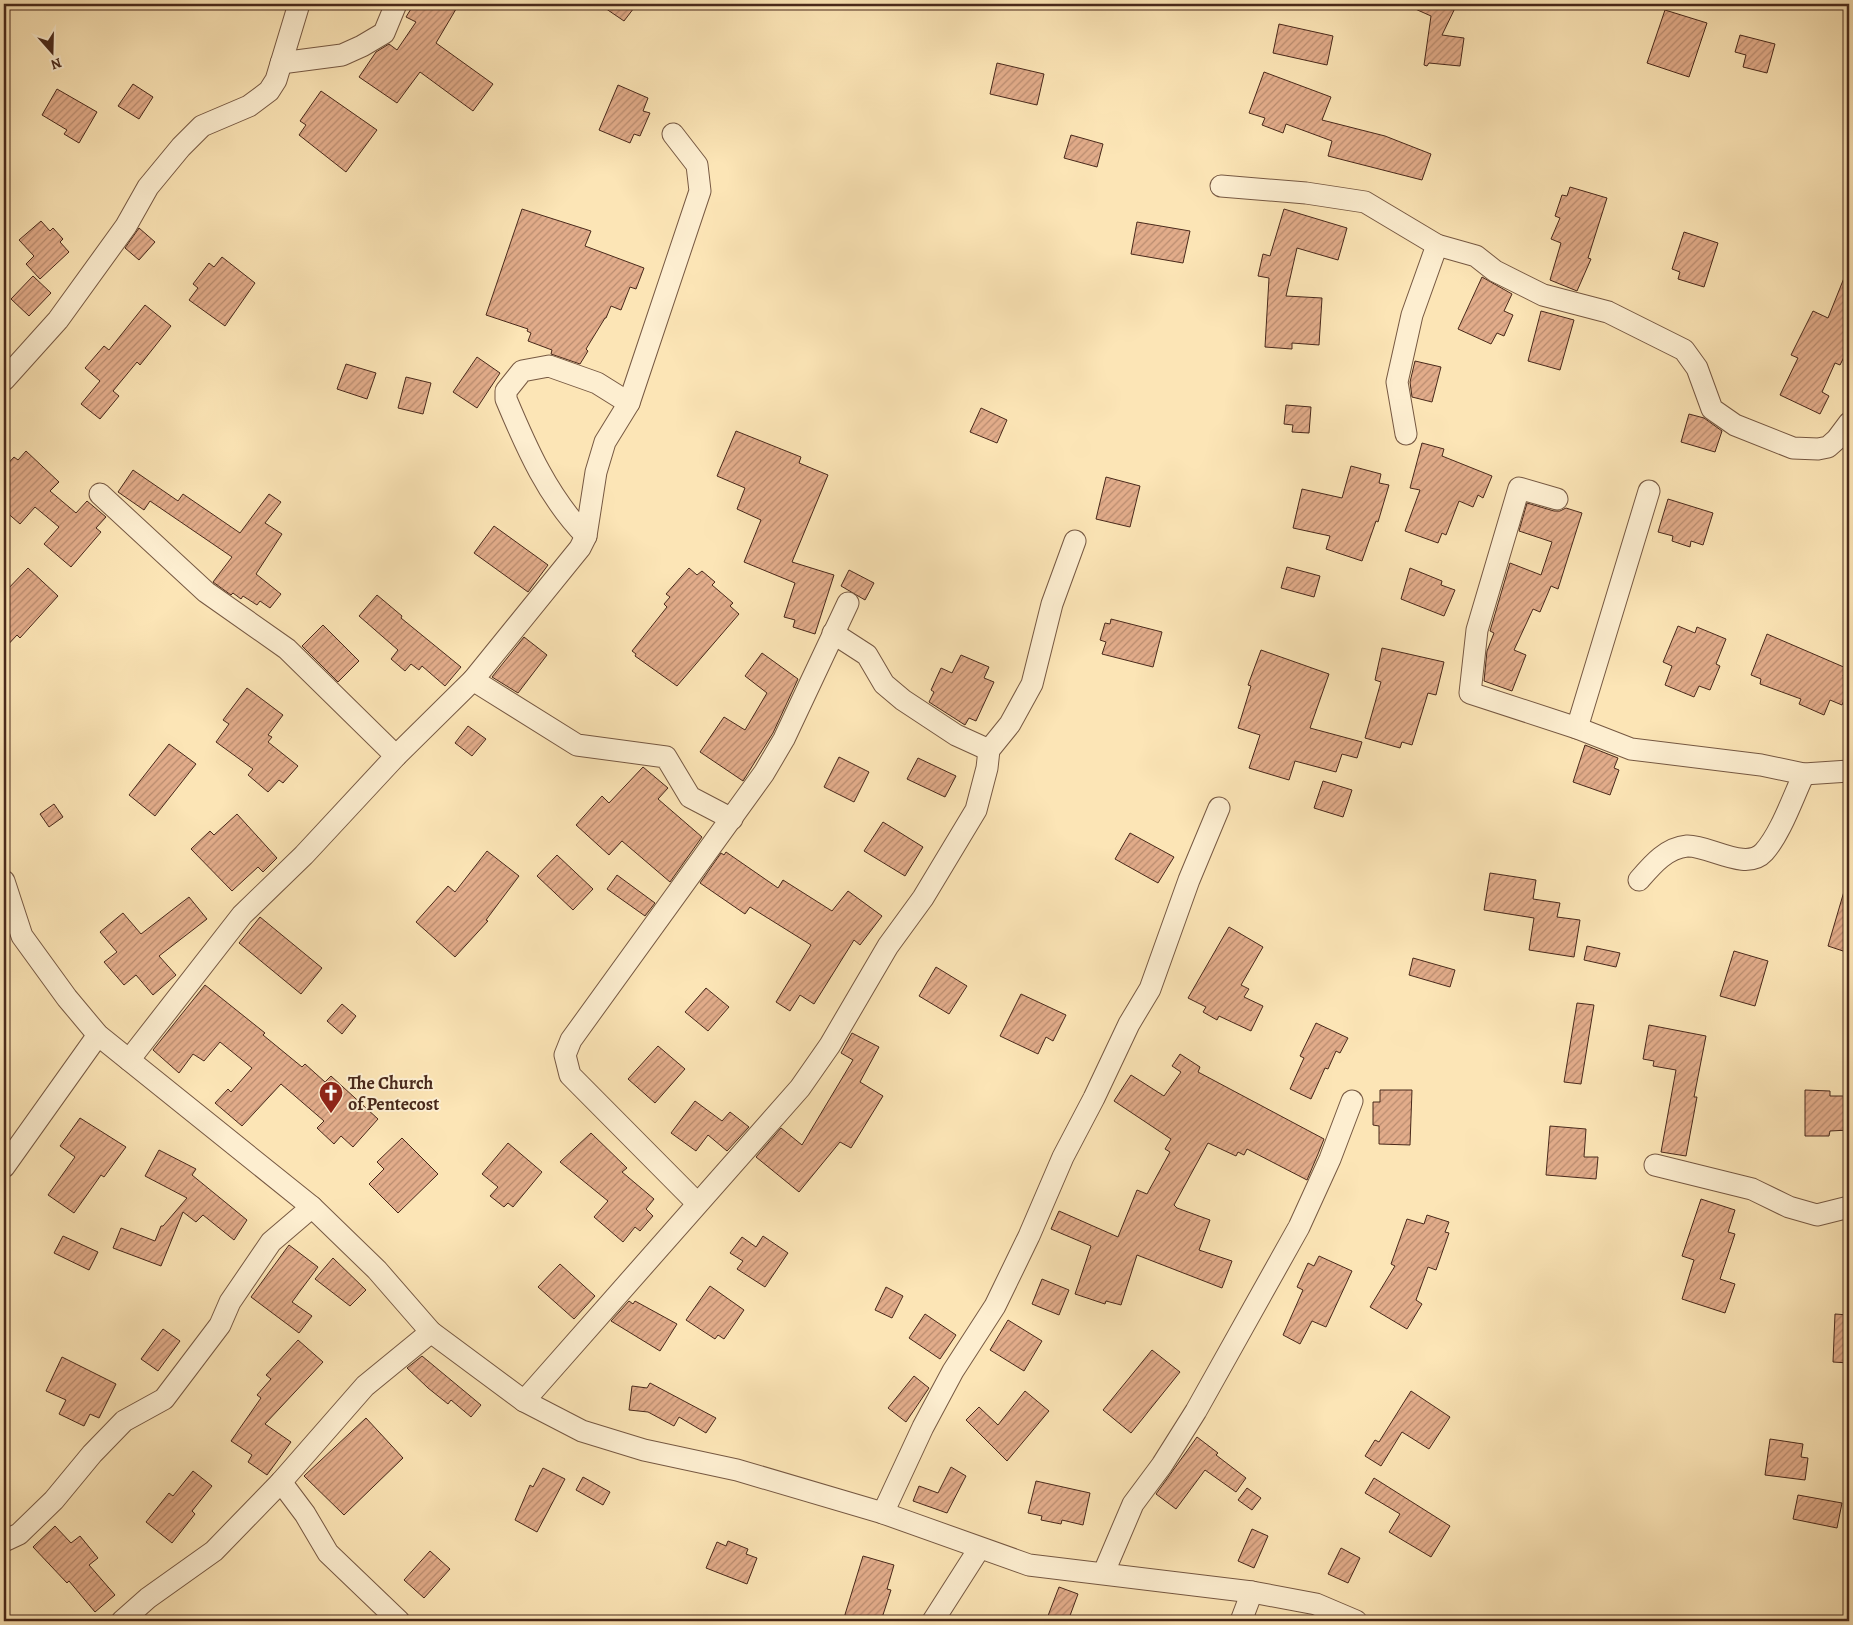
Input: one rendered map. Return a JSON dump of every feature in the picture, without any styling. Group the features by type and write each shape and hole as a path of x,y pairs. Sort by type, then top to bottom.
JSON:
{"street":[{"path":"4,380 58,320 126,226 148,187 182,147 202,126 249,106 270,91 276,80 299,4"},
{"path":"281,63 342,55 362,46 384,33 396,4"},
{"path":"129,1060 242,915 304,855 396,756 473,680 569,564 586,536 596,472 605,442 629,403 700,191 697,165 673,134"},
{"path":"1222,186 1365,202 1437,245 1476,256 1495,270 1543,295 1608,312 1684,350 1696,368 1712,409 1735,425 1793,448 1818,449 1828,447 1849,423"},
{"path":"1406,434 1397,382 1412,315 1437,245"},
{"path":"586,536 567,516 536,468 506,399 506,391 522,372 549,366 597,382 629,403"},
{"path":"1557,499 1519,488 1477,630 1470,693 1577,728 1631,749 1760,765 1804,774 1849,771"},
{"path":"1577,728 1649,491"},
{"path":"100,494 206,592 287,649 396,756"},
{"path":"524,1401 800,1088 830,1045 888,946 923,898 976,810 988,768 989,750 1010,724 1032,684 1052,604 1074,541"},
{"path":"697,1203 570,1075 565,1054 570,1040 732,820 764,773 784,739 848,603"},
{"path":"833,633 867,655 884,684 903,700 956,735 989,750"},
{"path":"473,680 576,745 666,757 690,797 732,820"},
{"path":"1639,880 1659,857 1688,846 1747,860 1763,854 1780,826 1804,774"},
{"path":"883,1513 952,1371 995,1306 1029,1236 1063,1158 1129,1024 1150,989 1189,880 1219,808"},
{"path":"4,880 22,936 67,998 98,1034 312,1207 377,1270 431,1332 524,1401 582,1431 644,1450 737,1470 883,1513 979,1549 1029,1565 1104,1572 1181,1585 1252,1592 1316,1604 1356,1621"},
{"path":"4,1167 98,1034"},
{"path":"1104,1572 1132,1504 1162,1465 1196,1411 1299,1227 1330,1159 1352,1101"},
{"path":"1655,1165 1752,1189 1789,1207 1816,1215 1849,1207"},
{"path":"4,1541 19,1534 54,1500 92,1454 124,1421 164,1399 191,1366 220,1325 230,1302 271,1242 312,1207"},
{"path":"122,1621 148,1598 214,1551 281,1482 365,1386 431,1332"},
{"path":"281,1482 305,1514 328,1554 399,1621"},
{"path":"933,1621 979,1549"},
{"path":"1241,1621 1252,1592"}],"building":[{"path":"414,4 459,4 436,43 493,84 473,111 420,72 397,103 359,77 376,52 389,44 397,50 416,22 406,17"},
{"path":"599,4 637,4 624,21"},
{"path":"1404,4 1457,4 1442,35 1464,38 1460,66 1429,63 1427,66 1424,65 1431,16"},
{"path":"1665,10 1707,23 1689,77 1647,63"},
{"path":"1279,24 1333,36 1327,65 1273,53"},
{"path":"1740,35 1775,44 1767,73 1743,67 1746,55 1735,52"},
{"path":"997,63 1044,74 1037,105 990,94"},
{"path":"1264,72 1331,97 1322,120 1385,136 1431,154 1422,180 1328,156 1332,141 1286,124 1283,133 1262,125 1265,118 1249,113"},
{"path":"133,84 153,97 139,119 118,106"},
{"path":"618,85 648,98 643,111 650,113 640,136 634,134 630,143 599,130"},
{"path":"57,89 97,112 79,143 64,134 67,130 42,115"},
{"path":"321,91 377,130 346,172 299,135 306,125 300,121"},
{"path":"1071,135 1103,144 1097,167 1064,158"},
{"path":"1570,187 1607,198 1588,258 1591,259 1577,291 1550,280 1561,243 1551,239 1560,218 1555,216 1562,195 1567,196"},
{"path":"522,209 591,231 585,246 644,268 636,289 630,287 621,310 611,306 606,318 586,349 588,351 580,364 551,354 552,350 528,341 531,333 527,331 528,329 486,315"},
{"path":"1284,209 1347,228 1338,260 1297,248 1286,296 1322,298 1319,345 1292,343 1292,349 1265,347 1269,278 1258,276 1263,254 1270,256"},
{"path":"41,221 50,231 53,228 63,239 60,242 69,252 40,279 26,264 34,256 19,240"},
{"path":"1137,222 1190,231 1183,263 1131,254"},
{"path":"139,228 155,242 139,260 125,248"},
{"path":"1684,232 1718,243 1704,287 1678,279 1680,272 1672,269"},
{"path":"222,257 255,283 225,326 189,300 198,288 193,284 209,263 214,267"},
{"path":"1848,268 1849,347 1840,365 1835,363 1822,392 1829,396 1820,414 1780,395 1798,358 1791,355 1813,311 1828,318"},
{"path":"33,276 51,293 29,316 11,299"},
{"path":"1482,277 1512,294 1504,311 1513,315 1504,336 1497,333 1491,344 1458,329"},
{"path":"145,305 171,326 140,365 137,362 113,391 119,396 100,419 81,404 100,381 85,368 104,346 109,350"},
{"path":"1541,311 1574,320 1560,370 1528,361"},
{"path":"477,357 500,373 477,408 453,392"},
{"path":"1415,361 1441,367 1432,402 1412,397 1410,382"},
{"path":"346,364 376,373 367,399 337,389"},
{"path":"406,377 431,383 423,414 398,408"},
{"path":"1286,405 1311,407 1309,433 1292,432 1293,425 1284,424"},
{"path":"981,408 1007,420 997,443 970,432"},
{"path":"1689,414 1704,418 1722,431 1715,452 1681,442"},
{"path":"736,431 801,457 799,463 828,475 792,562 834,575 815,634 793,627 795,620 784,617 795,583 744,562 761,520 737,509 745,488 717,476"},
{"path":"1422,443 1444,449 1442,456 1492,476 1483,498 1478,495 1473,507 1459,501 1446,535 1442,533 1438,543 1405,531 1420,490 1410,488"},
{"path":"26,451 59,482 50,491 76,513 87,501 106,517 96,528 101,532 71,567 44,544 59,527 35,507 20,524 4,510 4,468 14,457 18,460"},
{"path":"1351,466 1381,474 1379,483 1389,485 1378,522 1376,521 1362,561 1326,549 1330,536 1293,528 1302,489 1342,498"},
{"path":"133,470 178,501 183,494 240,533 269,494 281,502 265,523 282,534 256,574 281,594 270,608 260,601 257,605 243,596 241,599 233,593 231,595 213,582 232,557 150,501 144,510 118,492"},
{"path":"1106,477 1140,486 1130,527 1096,519"},
{"path":"1668,499 1713,513 1703,545 1691,541 1690,547 1672,541 1673,536 1658,532"},
{"path":"1527,503 1554,511 1566,508 1582,513 1558,589 1551,586 1540,612 1533,609 1514,650 1526,655 1512,691 1484,681 1487,651 1494,633 1490,631 1510,563 1541,575 1552,542 1519,531"},
{"path":"494,526 548,565 528,592 474,553"},
{"path":"1287,567 1320,576 1314,597 1281,588"},
{"path":"28,568 58,596 20,638 17,635 4,649 4,593"},
{"path":"689,568 697,575 702,571 715,582 712,585 733,603 730,606 739,614 677,686 635,656 636,654 632,651 667,607 664,604 670,597 666,594"},
{"path":"1410,568 1442,581 1441,585 1455,590 1444,616 1401,599"},
{"path":"849,570 874,583 865,600 841,586"},
{"path":"377,595 402,616 401,618 461,667 445,686 422,666 419,670 411,664 405,671 391,659 398,650 359,616"},
{"path":"1111,619 1162,632 1153,667 1102,654 1106,642 1100,640 1105,623 1110,624"},
{"path":"323,625 359,661 338,682 302,646"},
{"path":"1678,626 1695,633 1697,627 1726,639 1716,664 1720,666 1710,690 1699,686 1694,697 1665,685 1672,666 1663,662"},
{"path":"1767,634 1846,668 1843,676 1849,678 1849,688 1842,705 1830,700 1824,715 1799,704 1801,699 1760,684 1761,679 1751,675"},
{"path":"524,637 547,655 518,693 492,677"},
{"path":"1382,648 1444,662 1436,695 1428,693 1412,745 1402,742 1400,748 1365,738 1381,682 1375,680"},
{"path":"1261,650 1329,674 1310,728 1362,742 1357,758 1342,754 1336,772 1295,761 1289,780 1249,768 1260,735 1238,728 1251,686 1248,685"},
{"path":"762,653 798,679 773,733 743,781 700,752 724,717 745,730 767,693 745,676"},
{"path":"961,655 989,667 984,678 994,682 976,721 969,718 965,725 929,702 934,692 931,690 941,668 952,673"},
{"path":"247,688 283,715 268,735 272,737 268,742 298,766 283,783 279,780 268,792 248,775 253,769 216,742 229,724 223,720"},
{"path":"468,726 486,739 472,756 455,743"},
{"path":"169,744 196,764 155,816 129,795"},
{"path":"1585,745 1618,758 1614,768 1619,770 1610,795 1573,782"},
{"path":"839,757 869,772 854,802 824,787"},
{"path":"918,758 956,776 945,797 907,779"},
{"path":"643,767 668,788 658,799 702,837 670,882 622,841 609,855 576,825 602,796 609,803"},
{"path":"1323,781 1352,790 1343,817 1314,808"},
{"path":"54,804 63,817 49,827 40,814"},
{"path":"237,814 277,858 263,872 258,867 232,891 191,849 210,831 214,835"},
{"path":"883,822 923,847 905,876 864,851"},
{"path":"1130,833 1174,857 1158,883 1115,859"},
{"path":"487,851 519,876 486,920 488,921 455,957 416,922 448,886 455,892"},
{"path":"726,852 778,888 783,880 832,911 848,891 882,916 860,945 854,940 814,1004 800,995 790,1011 776,1002 811,945 750,907 745,914 700,883 721,853 724,855"},
{"path":"557,855 593,889 573,910 537,876"},
{"path":"1490,873 1536,880 1533,899 1560,903 1557,917 1580,920 1574,957 1529,950 1534,918 1484,910"},
{"path":"617,875 655,903 645,916 607,889"},
{"path":"1845,888 1849,889 1849,953 1828,946"},
{"path":"189,897 207,919 159,956 176,975 153,995 136,975 124,985 104,962 117,952 100,932 123,913 141,934"},
{"path":"260,917 322,968 301,994 239,943"},
{"path":"1229,927 1263,947 1241,985 1249,989 1244,997 1263,1006 1251,1031 1219,1016 1217,1020 1203,1012 1206,1007 1188,998"},
{"path":"1587,946 1620,953 1616,967 1584,960"},
{"path":"1734,951 1768,961 1755,1006 1720,996"},
{"path":"1413,958 1455,970 1450,987 1409,975"},
{"path":"936,967 967,986 949,1014 919,996"},
{"path":"205,985 265,1033 263,1035 302,1067 305,1064 325,1082 331,1076 378,1119 353,1147 341,1136 334,1144 317,1128 324,1121 281,1084 242,1126 215,1103 228,1089 231,1092 252,1068 220,1042 204,1061 193,1054 179,1073 153,1050"},
{"path":"706,988 729,1007 708,1031 685,1012"},
{"path":"1021,994 1066,1015 1053,1041 1046,1037 1038,1054 1000,1036"},
{"path":"1577,1003 1594,1005 1581,1084 1564,1082"},
{"path":"342,1004 356,1016 342,1034 327,1021"},
{"path":"1316,1023 1348,1038 1340,1053 1336,1051 1328,1069 1325,1068 1311,1099 1290,1089 1304,1058 1300,1056"},
{"path":"1649,1025 1706,1036 1694,1097 1697,1097 1686,1156 1661,1152 1676,1070 1653,1066 1654,1061 1643,1059"},
{"path":"852,1033 879,1047 860,1082 883,1096 851,1148 840,1142 799,1192 756,1157 781,1128 802,1145 853,1060 841,1053"},
{"path":"658,1046 685,1069 655,1103 628,1079"},
{"path":"1180,1054 1200,1067 1198,1072 1324,1139 1307,1180 1247,1149 1244,1155 1238,1152 1236,1156 1208,1143 1174,1205 1177,1208 1210,1220 1199,1250 1232,1261 1222,1288 1137,1255 1121,1305 1106,1301 1105,1304 1075,1294 1091,1246 1051,1229 1059,1211 1118,1237 1137,1190 1147,1194 1170,1152 1165,1149 1171,1139 1114,1101 1131,1075 1164,1096 1181,1072 1172,1066"},
{"path":"1380,1090 1412,1090 1410,1145 1379,1144 1379,1126 1373,1125 1373,1102 1380,1102"},
{"path":"1805,1090 1830,1091 1830,1096 1849,1096 1849,1130 1830,1131 1829,1136 1805,1136"},
{"path":"695,1101 722,1121 730,1112 749,1127 727,1151 708,1135 696,1151 671,1133"},
{"path":"80,1118 126,1147 104,1177 101,1175 74,1213 48,1195 75,1157 60,1146"},
{"path":"1550,1126 1586,1129 1584,1157 1598,1157 1596,1179 1546,1175"},
{"path":"591,1133 627,1168 622,1172 654,1199 646,1209 653,1216 640,1231 635,1227 623,1242 594,1217 608,1201 560,1162"},
{"path":"402,1138 438,1174 398,1213 369,1184 384,1169 377,1162"},
{"path":"508,1143 542,1172 513,1207 508,1203 504,1207 490,1196 498,1187 482,1174"},
{"path":"159,1150 196,1169 192,1175 247,1220 234,1240 203,1215 196,1222 183,1212 161,1266 113,1248 121,1228 155,1241 161,1226 187,1198 145,1176"},
{"path":"1701,1199 1735,1210 1728,1232 1735,1234 1720,1279 1735,1284 1725,1313 1682,1299 1694,1260 1682,1256"},
{"path":"1427,1215 1449,1222 1445,1232 1449,1233 1436,1270 1428,1267 1416,1300 1422,1304 1407,1329 1370,1307 1395,1266 1391,1264 1407,1219 1424,1224"},
{"path":"63,1236 98,1252 89,1270 54,1253"},
{"path":"763,1236 788,1253 765,1287 737,1269 743,1261 730,1253 742,1237 756,1247"},
{"path":"289,1245 318,1267 292,1302 312,1316 299,1333 251,1297"},
{"path":"1319,1256 1352,1271 1326,1327 1312,1321 1300,1344 1283,1335 1303,1290 1297,1287 1308,1263 1314,1266"},
{"path":"333,1258 366,1290 350,1306 315,1279"},
{"path":"560,1264 595,1296 574,1319 538,1287"},
{"path":"1042,1279 1069,1290 1059,1315 1032,1304"},
{"path":"710,1286 744,1310 724,1339 718,1335 715,1339 686,1320"},
{"path":"886,1287 903,1296 892,1318 875,1310"},
{"path":"629,1301 633,1304 635,1301 677,1324 660,1351 611,1321"},
{"path":"925,1314 956,1335 940,1359 909,1338"},
{"path":"1835,1314 1849,1315 1849,1363 1833,1362"},
{"path":"1008,1320 1042,1341 1024,1371 990,1350"},
{"path":"163,1329 180,1341 158,1371 141,1359"},
{"path":"298,1340 323,1362 265,1424 291,1442 267,1475 248,1462 252,1455 231,1441 261,1398 257,1395 271,1379 266,1375"},
{"path":"1152,1350 1180,1372 1131,1433 1103,1410"},
{"path":"422,1356 481,1405 471,1417 451,1400 448,1404 407,1368"},
{"path":"62,1357 116,1384 99,1418 90,1414 84,1426 59,1414 66,1400 46,1391"},
{"path":"914,1376 929,1388 906,1422 888,1408"},
{"path":"650,1383 716,1418 706,1433 679,1417 674,1426 648,1412 629,1410 632,1386 647,1388"},
{"path":"1025,1391 1049,1411 1007,1461 966,1420 979,1407 998,1425"},
{"path":"1411,1391 1450,1417 1429,1449 1402,1432 1381,1466 1365,1456 1375,1440 1379,1442"},
{"path":"366,1418 403,1458 344,1515 304,1476"},
{"path":"1197,1437 1218,1453 1216,1455 1246,1478 1236,1492 1205,1470 1176,1509 1156,1494"},
{"path":"1770,1439 1803,1444 1801,1457 1808,1458 1805,1480 1765,1475"},
{"path":"951,1467 966,1476 947,1513 913,1501 919,1486 938,1493"},
{"path":"543,1468 565,1479 537,1532 515,1520 530,1485 533,1487"},
{"path":"193,1471 212,1486 192,1511 195,1514 172,1543 146,1522 169,1493 173,1496"},
{"path":"583,1477 610,1492 603,1505 576,1490"},
{"path":"1374,1478 1450,1526 1431,1557 1389,1532 1400,1514 1365,1493"},
{"path":"1036,1481 1090,1493 1083,1525 1062,1520 1061,1524 1041,1520 1042,1516 1028,1513"},
{"path":"1247,1488 1261,1498 1252,1510 1238,1500"},
{"path":"1798,1495 1842,1503 1837,1528 1793,1519"},
{"path":"55,1526 71,1543 80,1536 98,1558 89,1565 115,1595 95,1612 69,1581 67,1583 33,1547"},
{"path":"1252,1529 1268,1536 1254,1568 1238,1561"},
{"path":"728,1541 748,1549 746,1554 757,1558 747,1584 706,1568 717,1542 726,1546"},
{"path":"1341,1548 1360,1558 1348,1583 1328,1574"},
{"path":"430,1551 450,1569 424,1598 404,1580"},
{"path":"863,1556 894,1565 887,1589 891,1590 881,1621 843,1621"},
{"path":"1059,1587 1078,1594 1068,1621 1046,1621"}],"place":[{"name":"The Church of Pentecost","path":"331,1114"}]}
